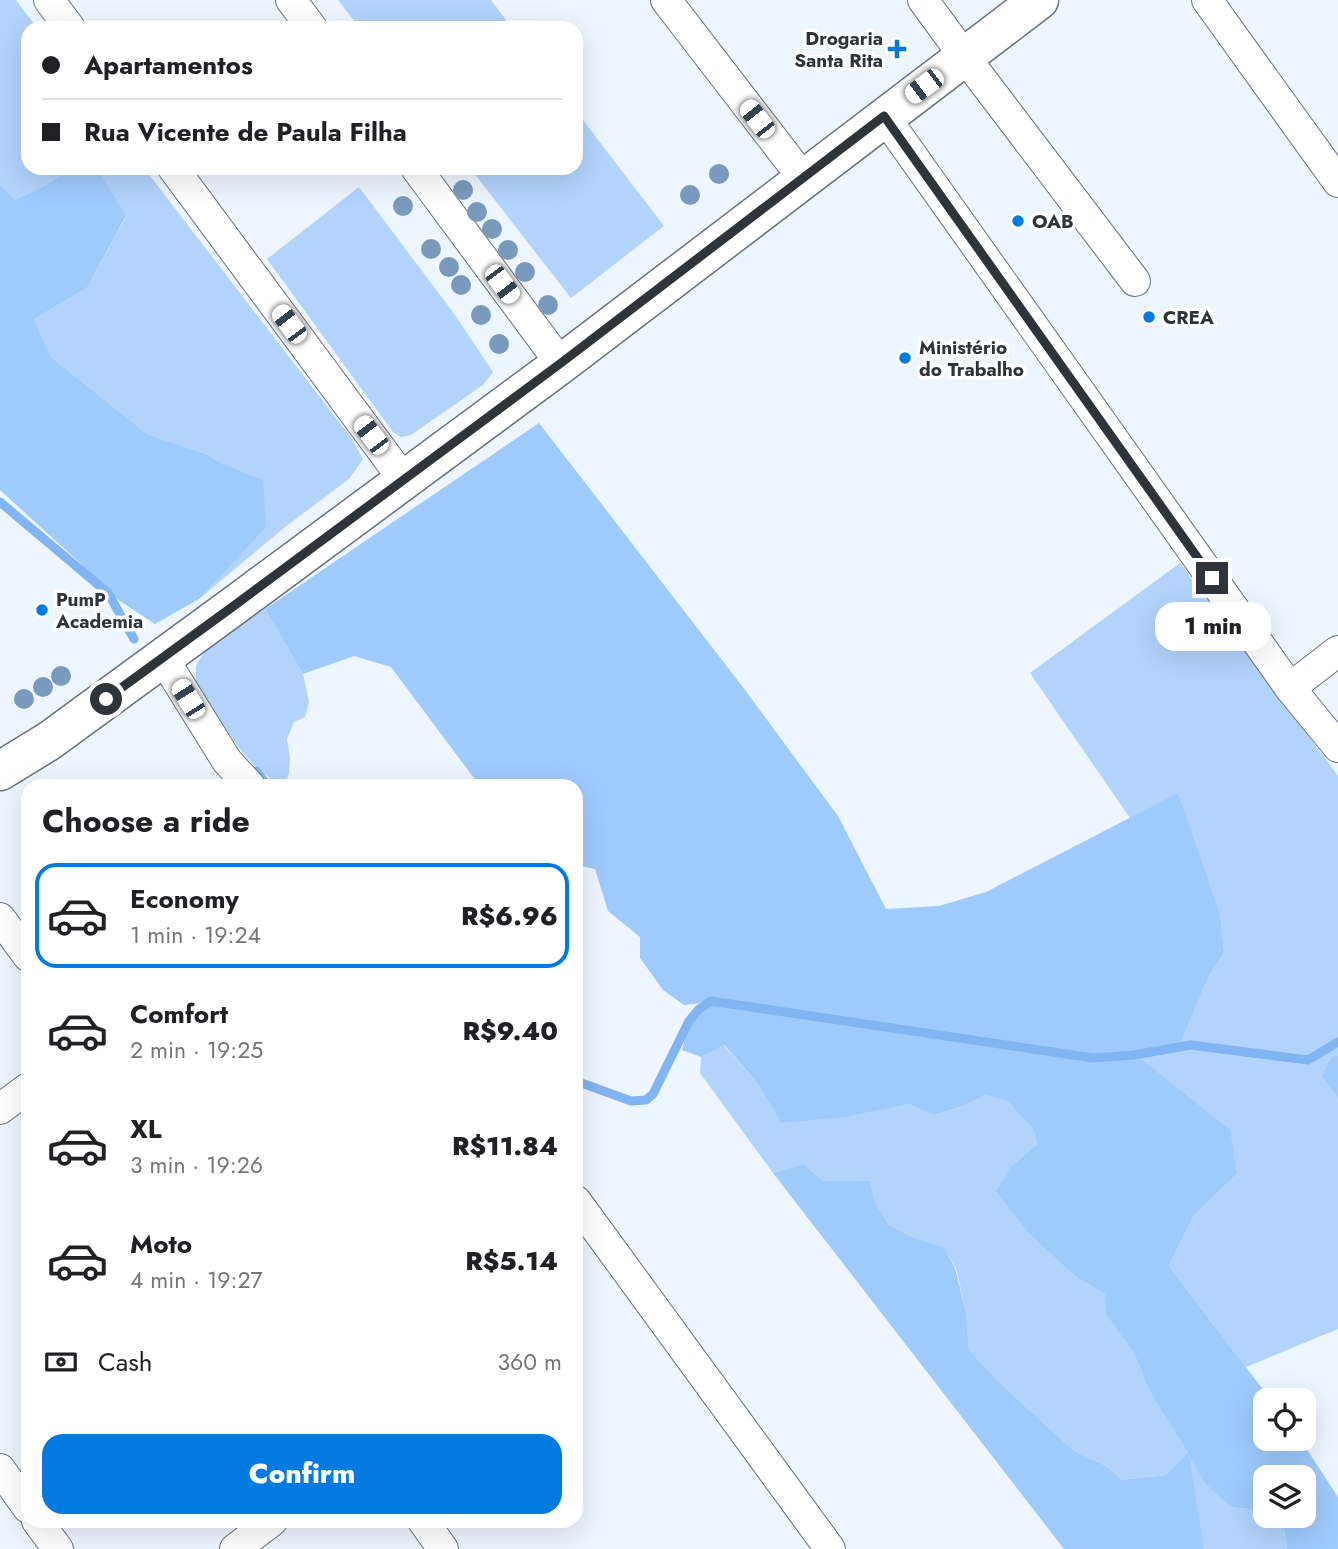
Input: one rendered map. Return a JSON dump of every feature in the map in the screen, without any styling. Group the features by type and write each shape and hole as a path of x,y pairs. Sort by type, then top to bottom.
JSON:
{"main road":[{"path":"0,771 49,741 404,480 1038,0"}],"street":[{"path":"49,0 65,21"},
{"path":"291,0 307,21"},
{"path":"666,0 803,178"},
{"path":"923,0 1135,281"},
{"path":"1207,0 1338,182"},
{"path":"884,116 1290,688 1338,747"},
{"path":"178,175 404,480"},
{"path":"421,175 561,363"},
{"path":"1290,688 1338,652"},
{"path":"163,658 227,761 244,779"},
{"path":"0,918 21,946"},
{"path":"0,1109 21,1093"},
{"path":"583,1211 830,1549"},
{"path":"0,1469 21,1498"},
{"path":"42,1528 58,1549"},
{"path":"235,1549 263,1528"},
{"path":"428,1528 443,1549"}],"shaded area":[{"path":"0,0 16,0 32,21 21,21 21,175 61,175 15,200 0,184"},
{"path":"338,0 491,0 507,21 354,21"},
{"path":"583,120 664,226 571,298 475,175 583,175"},
{"path":"61,175 101,175 126,216 87,288 34,319 51,357 147,434 206,454 263,480 266,527 199,599 155,624 108,593 79,562 0,490 0,184 15,200"},
{"path":"101,175 149,175 352,439 363,459 349,479 285,527 199,599 218,578 223,464 206,454 147,434 51,357 34,319 87,288 126,217"},
{"path":"359,187 455,315 493,372 483,385 411,435 401,437 393,432 267,259"},
{"path":"539,423 742,686 838,816 886,909 939,906 986,892 1178,793 1220,913 1224,952 1208,978 1179,1047 1108,1056 1134,1055 1230,1130 1237,1174 1195,1214 1169,1266 1262,1388 1253,1388 1253,1451 1308,1451 1338,1497 1338,1549 1287,1549 1284,1528 1316,1528 1316,1465 1253,1465 1253,1510 1231,1507 1205,1483 1189,1455 1204,1549 1064,1549 773,1173 804,1164 823,1181 870,1181 876,1204 889,1225 912,1237 944,1248 955,1268 966,1312 969,1350 1000,1383 1074,1451 1106,1466 1122,1480 1166,1475 1188,1452 1149,1390 1134,1353 1106,1315 1105,1294 1076,1277 1027,1231 996,1191 1013,1165 1037,1144 1033,1129 1007,1101 986,1095 935,1115 908,1104 844,1117 781,1123 756,1081 724,1045 701,1057 682,1050 690,1022 710,1002 684,1005 663,990 640,958 640,937 608,911 595,869 583,866 583,779 475,779 391,667 354,656 303,674 265,609"},
{"path":"1180,563 1338,776 1338,1329 1246,1367 1169,1266 1195,1214 1237,1174 1093,1058 1179,1047 1208,978 1224,952 1220,913 1178,794 1130,818 1030,673"},
{"path":"265,609 303,674 309,702 305,717 294,722 287,739 290,758 287,779 271,779 254,765 216,715 204,705 196,688 196,666 206,649"},
{"path":"723,1045 756,1081 781,1123 908,1104 936,1115 986,1095 1007,1101 1033,1129 1037,1144 1013,1165 1054,1255 1076,1277 1105,1294 1106,1315 1134,1353 1149,1390 1231,1507 1253,1510 1253,1528 1284,1528 1287,1549 1204,1549 1187,1453 1166,1475 1122,1480 1106,1466 1074,1451 1000,1383 969,1350 966,1312 956,1268 944,1249 889,1225 876,1204 870,1181 823,1181 804,1164 773,1173 700,1073 701,1057"},
{"path":"1338,1056 1338,1097 1322,1076 1332,1057"}],"waterway":[{"path":"0,502 108,593 134,639"},
{"path":"256,771 262,779"},
{"path":"583,1084 631,1101 646,1100 653,1094 689,1021 711,1001 1093,1058 1134,1055 1191,1045 1308,1060 1338,1042"}],"place":[{"name":"Drogaria Santa Rita","path":"897,49"},
{"name":"OAB","path":"1018,221"},
{"name":"CREA","path":"1149,317"},
{"name":"Ministério do Trabalho","path":"905,358"},
{"name":"PumP Academia","path":"42,610"}],"route":[{"path":"106,699 561,363 884,116 1212,578"}]}
